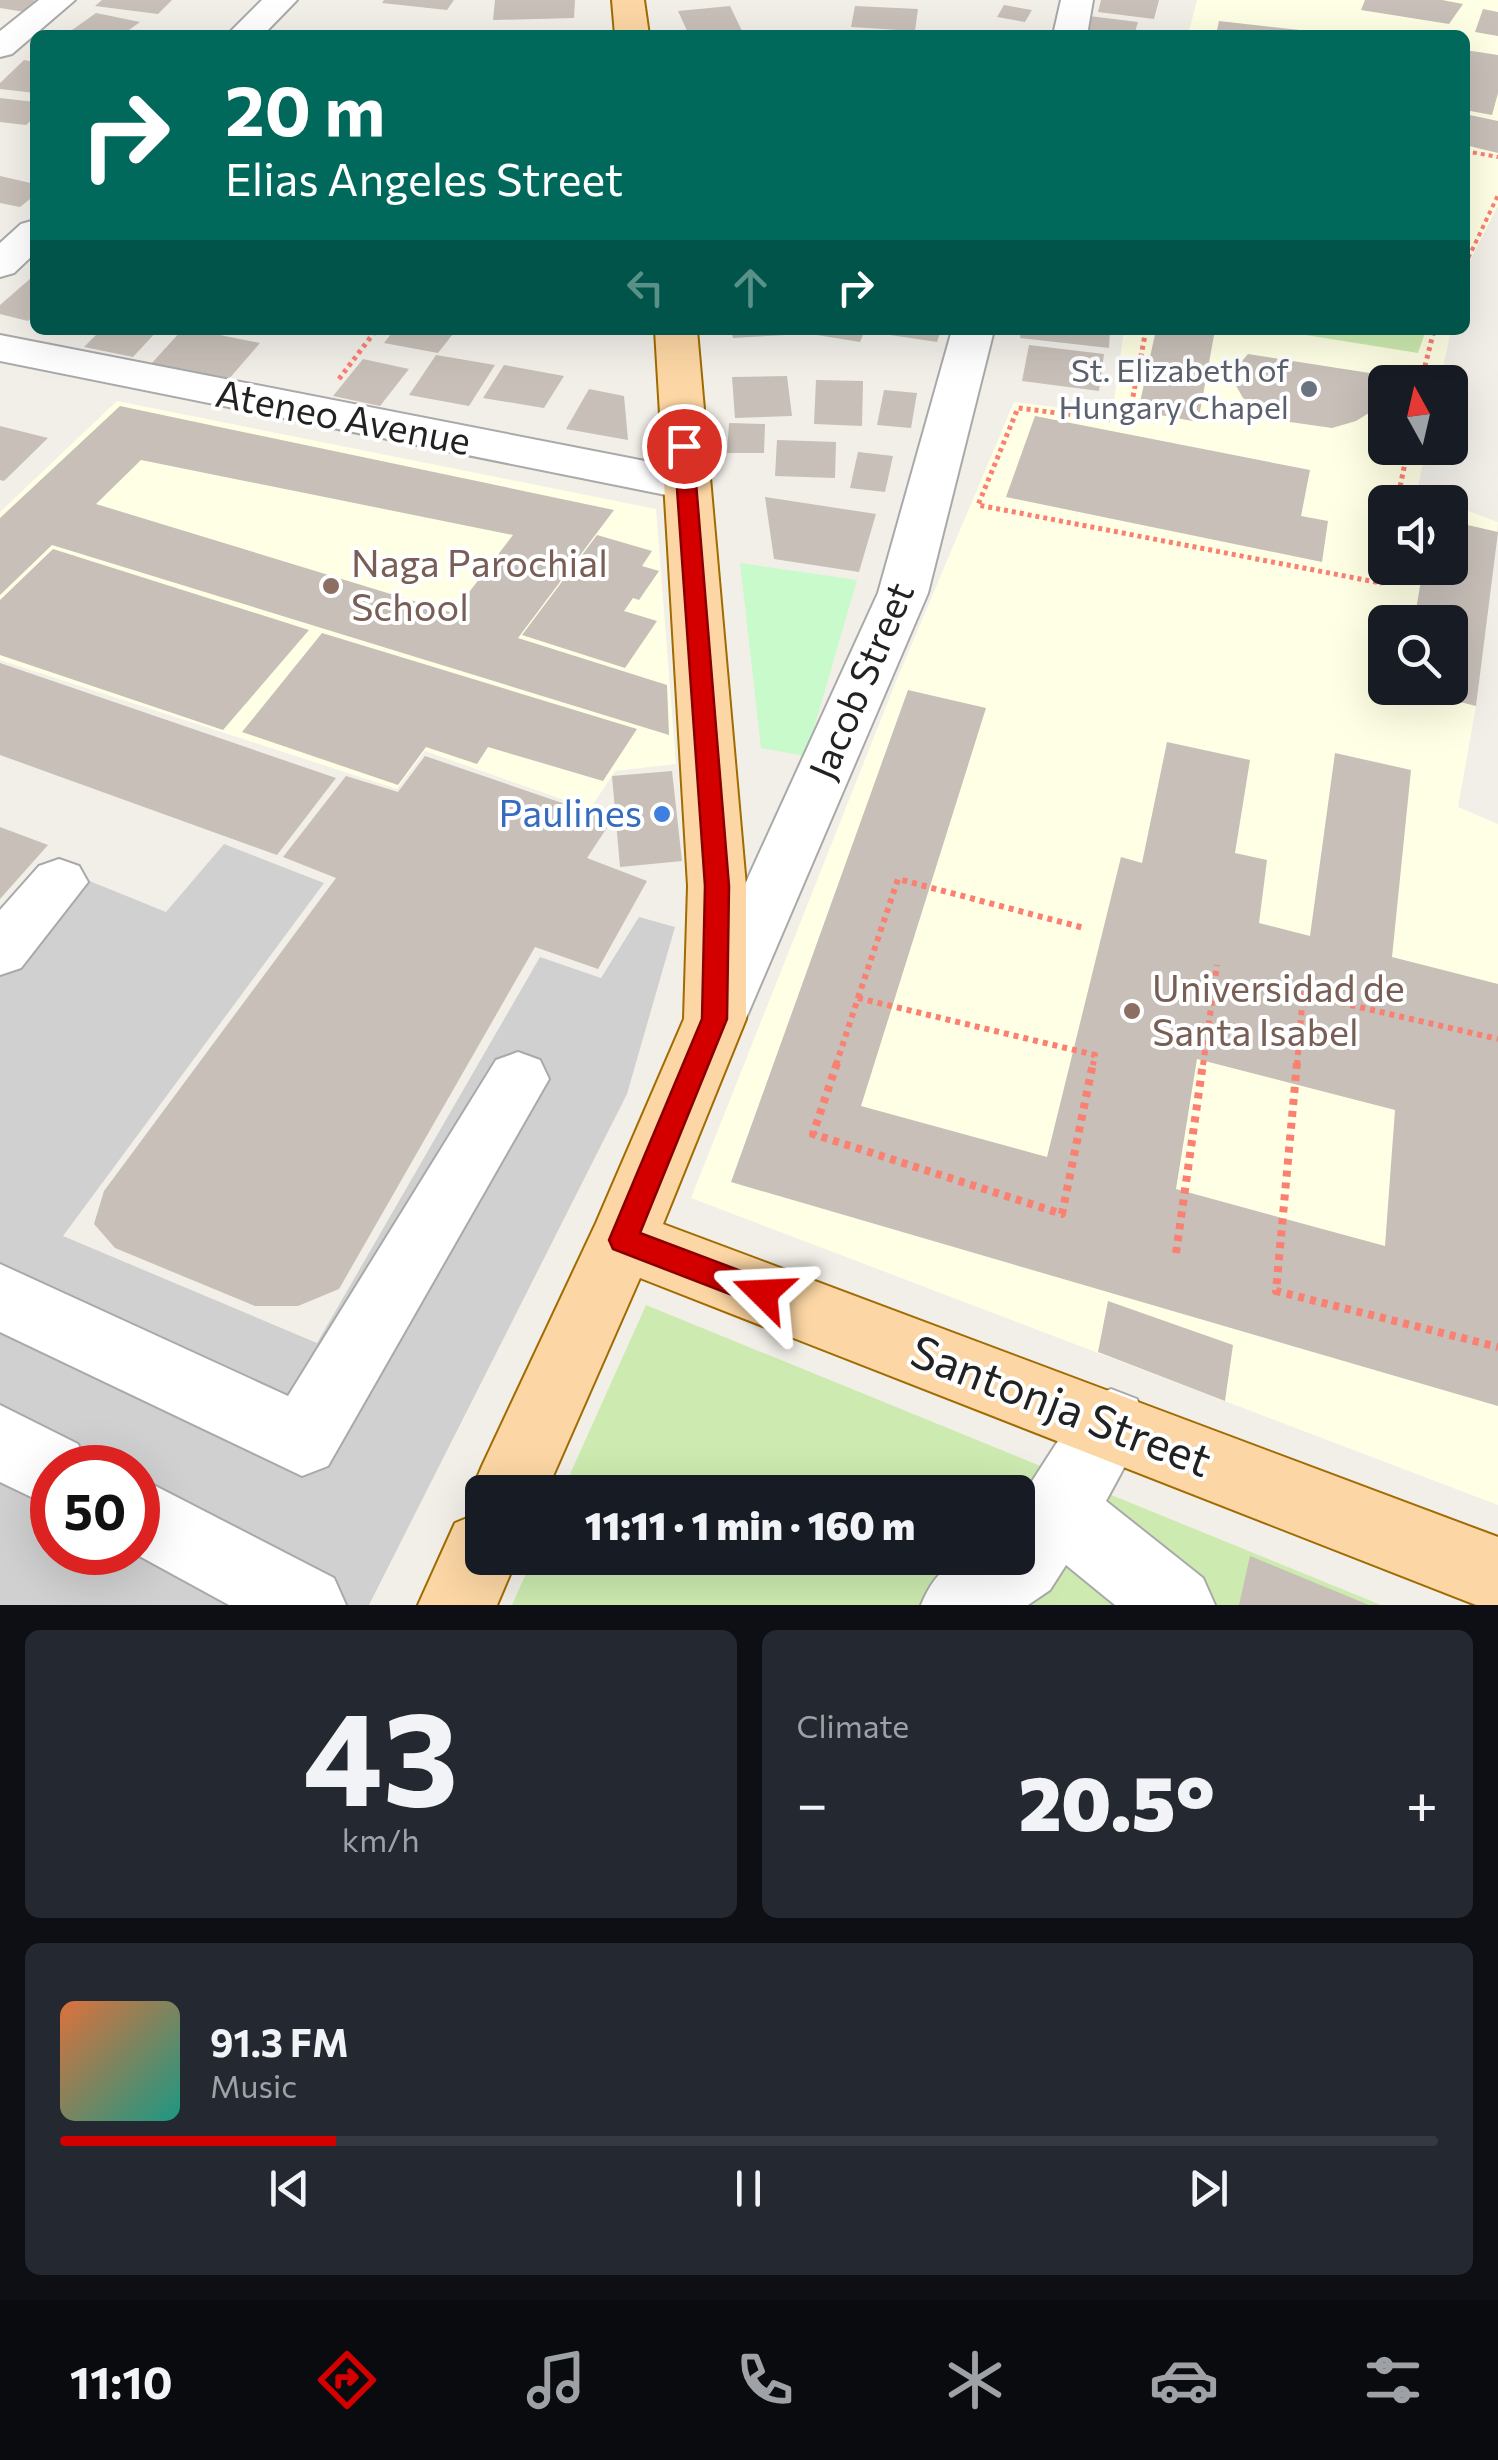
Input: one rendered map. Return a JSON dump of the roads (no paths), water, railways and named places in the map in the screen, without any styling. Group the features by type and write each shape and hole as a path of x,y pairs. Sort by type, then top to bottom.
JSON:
{"main road":[{"path":"628,0 631,30"},
{"path":"516,1475 623,1240 715,1019 717,886 676,335"},
{"name":"Santonja Street","path":"623,1240 1498,1575"},
{"path":"457,1605 471,1575"}],"street":[{"path":"0,47 60,0"},
{"path":"249,30 281,0"},
{"path":"1071,30 1077,0"},
{"path":"0,265 30,237"},
{"name":"Jacob Street","path":"715,1019 903,593 972,335"},
{"name":"Ateneo Avenue","path":"0,348 686,484"},
{"path":"0,951 59,882"},
{"path":"0,1297 302,1440 518,1079"},
{"path":"960,1605 1023,1563 1112,1425"},
{"path":"0,1442 30,1458"},
{"path":"1057,1510 1176,1605"},
{"path":"160,1527 307,1605"}],"place":[{"name":"St. Elizabeth of Hungary Chapel","path":"1309,389"},
{"name":"Naga Parochial School","path":"331,586"},
{"name":"Paulines","path":"662,814"},
{"name":"Universidad de Santa Isabel","path":"1132,1011"}]}
